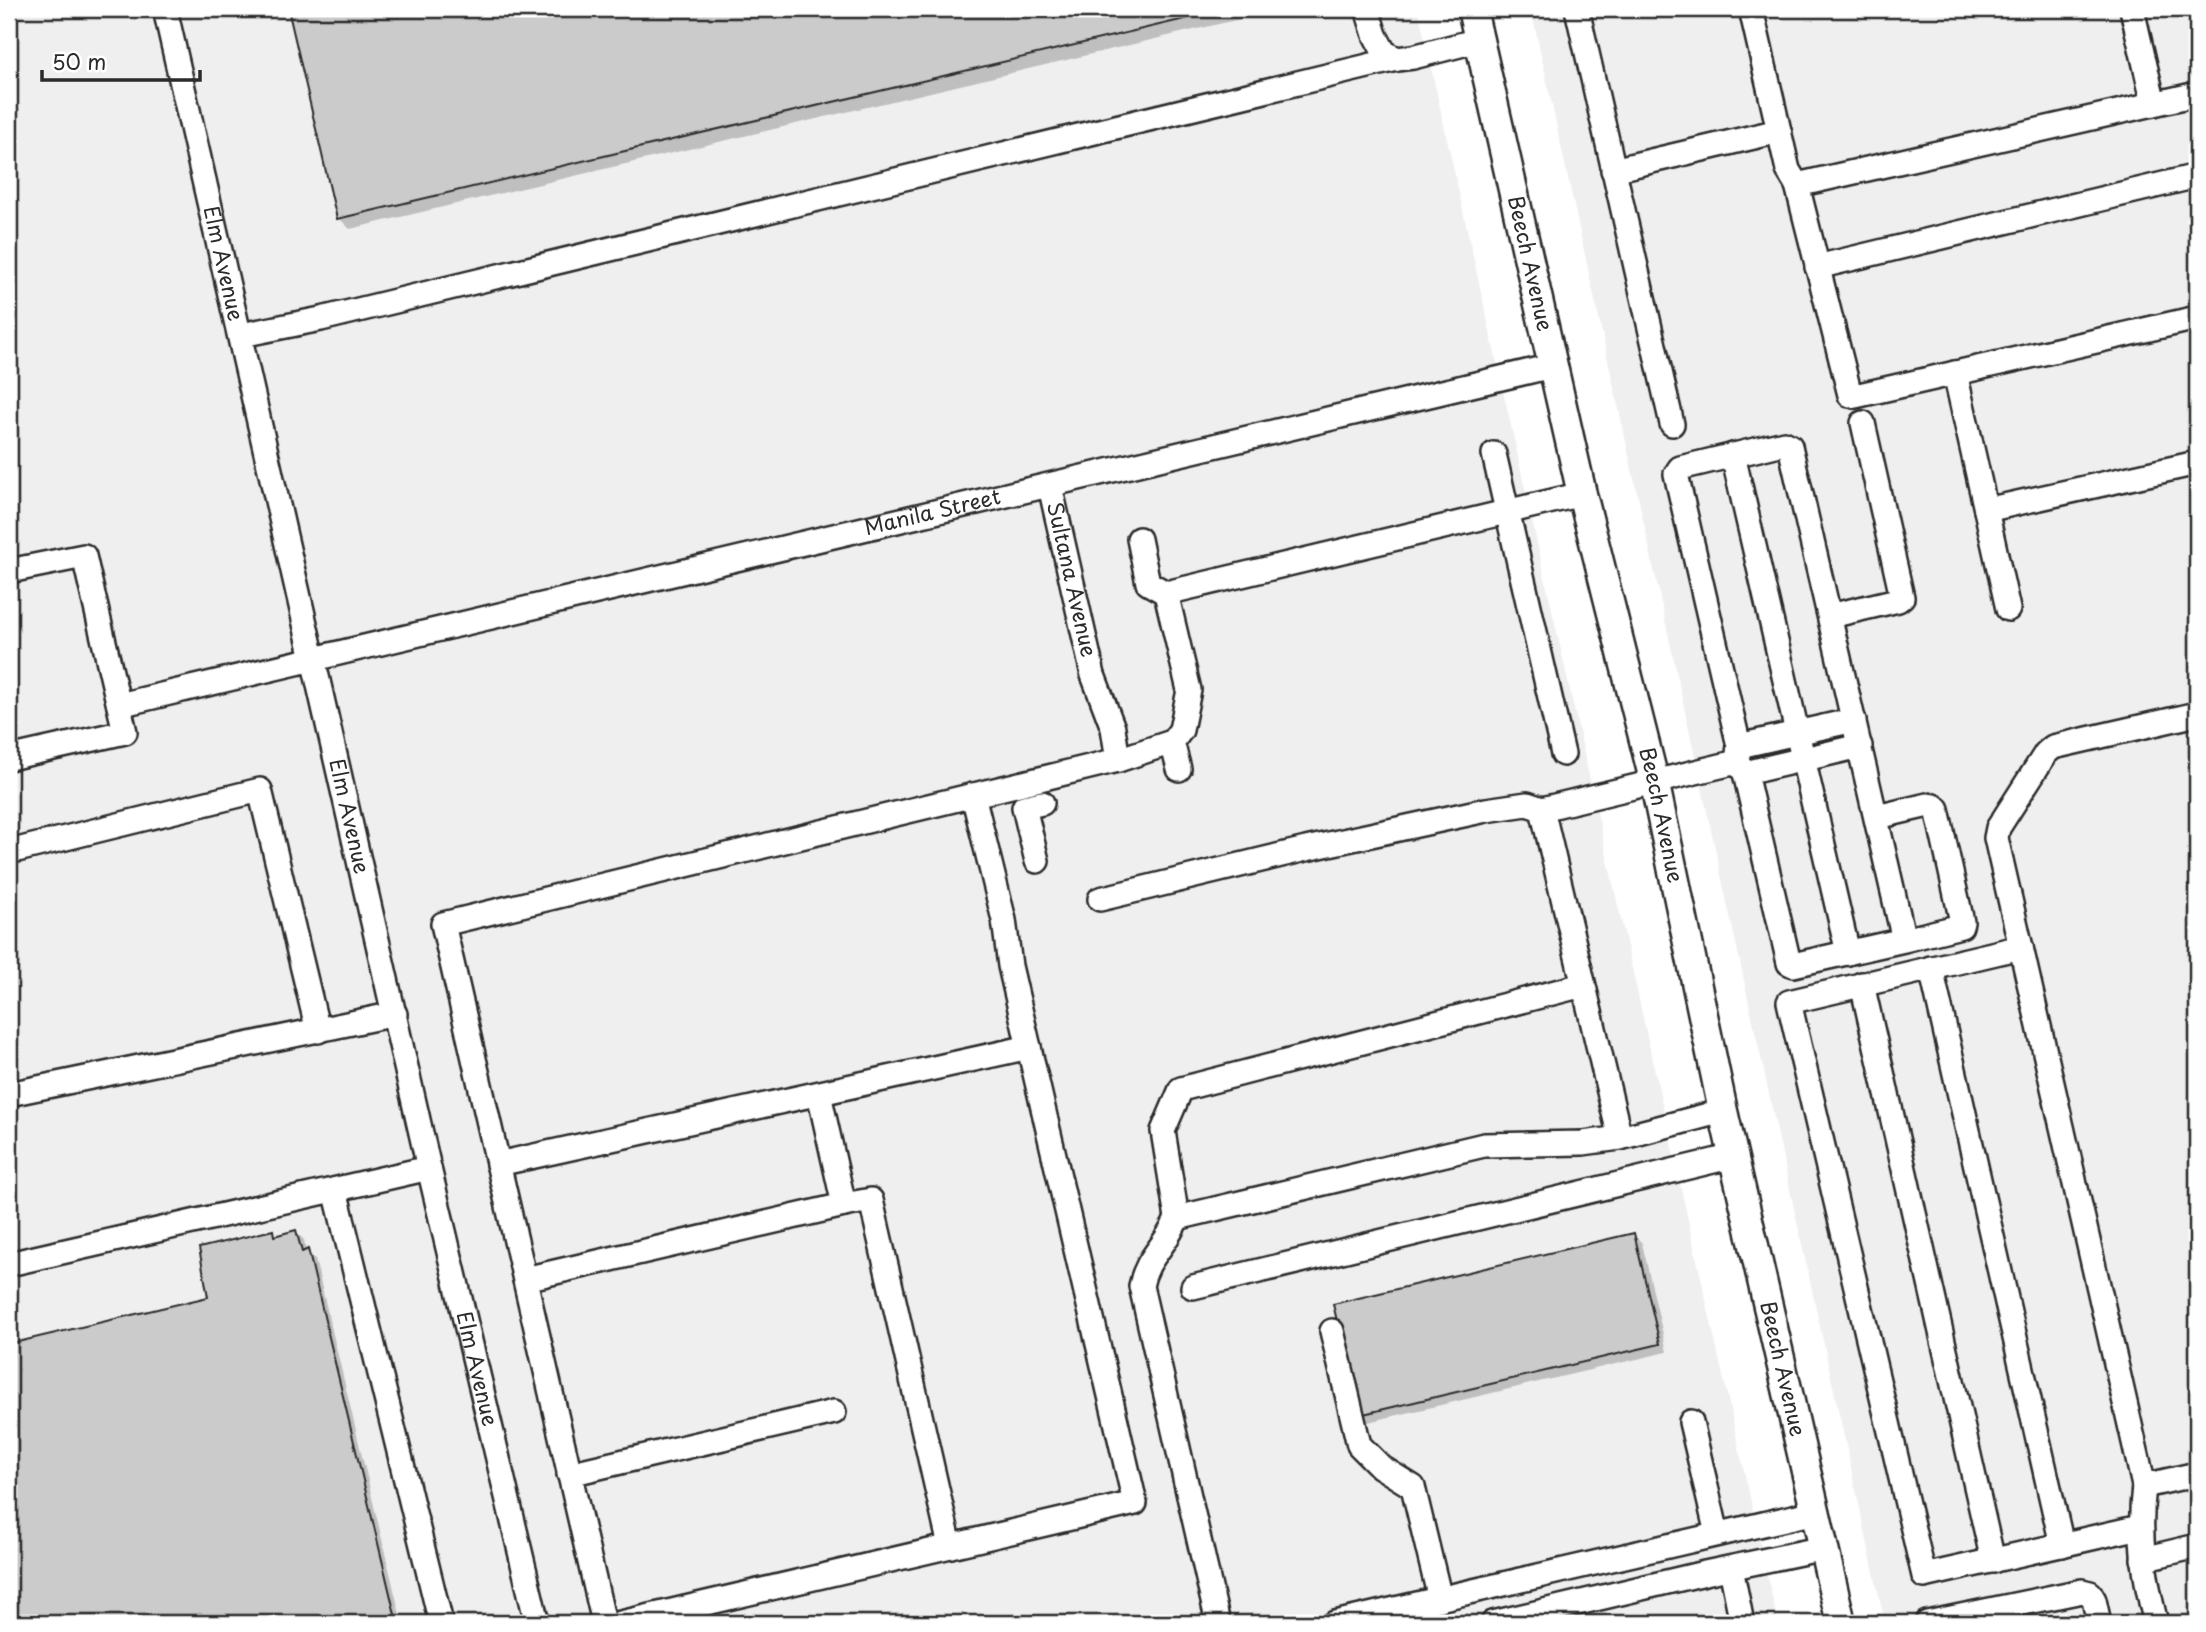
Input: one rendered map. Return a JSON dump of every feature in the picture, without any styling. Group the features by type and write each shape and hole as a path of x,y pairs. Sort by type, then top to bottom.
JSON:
{"main road":[{"name":"Beech Avenue","path":"1472,9 1582,494 1654,780 1723,1111 1841,1623"}],"street":[{"name":"Elm Avenue","path":"165,9 429,1167 537,1623"},
{"path":"1367,9 1384,52 1397,59"},
{"path":"1577,9 1672,425"},
{"path":"1751,9 1788,170 1797,185 1850,395 2197,318"},
{"path":"2132,9 2154,104"},
{"path":"241,335 321,319 1479,40"},
{"path":"1797,185 2197,94"},
{"path":"1613,170 1779,131"},
{"path":"1817,267 2197,176"},
{"name":"Manila Street","path":"119,705 1552,366"},
{"path":"1955,373 2008,609"},
{"path":"1830,616 1902,597 1863,423"},
{"path":"1877,817 1928,805 1937,809 1962,922 1958,928 1848,953 1790,965 1740,760 1676,474 1680,468 1784,443 1790,446 1905,940"},
{"path":"1494,454 1563,754"},
{"path":"1733,455 1848,953"},
{"path":"1986,510 2197,463"},
{"name":"Sultana Avenue","path":"1050,486 1093,675 1114,727 1118,760"},
{"path":"1139,538 1148,583 1166,593 1582,494"},
{"path":"9,571 84,556 125,732 9,758"},
{"path":"604,1623 443,924 1118,760 1172,742 1181,730 1189,690 1166,593"},
{"path":"2156,1623 2144,1577 2140,1527 2144,1486 1996,838 1998,828 2046,753 2053,747 2197,714"},
{"path":"1740,760 1797,733 1854,720"},
{"path":"1172,742 1178,769"},
{"path":"1100,899 1306,849 1486,810 1527,804 1542,809 1740,760 1803,759 1860,746"},
{"path":"9,852 260,790 318,1031"},
{"path":"621,1623 1135,1503 1010,966 1004,920 973,795"},
{"path":"1037,861 1024,807 1042,803"},
{"path":"1542,809 1620,1138"},
{"path":"2021,947 1789,1002 1924,1576 2140,1527"},
{"path":"1931,968 2062,1545"},
{"path":"1862,984 1993,1561"},
{"path":"1218,1623 1141,1286 1143,1272 1151,1257 1171,1235 1177,1218 1163,1131 1181,1089 1583,985"},
{"path":"9,1094 395,1014"},
{"path":"498,1164 1029,1047"},
{"path":"819,1094 844,1205"},
{"path":"1177,1218 1484,1145 1583,1143 1620,1138 1723,1111"},
{"path":"1193,1287 1734,1156"},
{"path":"9,1264 429,1167"},
{"path":"335,1189 441,1623"},
{"path":"525,1279 871,1200 950,1546"},
{"path":"1332,1331 1359,1445 1381,1467 1413,1487 1440,1599"},
{"path":"569,1474 834,1412"},
{"path":"1690,1422 1717,1534"},
{"path":"2144,1486 2197,1474"},
{"path":"1335,1623 1815,1512"},
{"path":"2143,1559 2197,1546"},
{"path":"1507,1622 1824,1548"},
{"path":"1731,1568 1742,1623"},
{"path":"1933,1623 2082,1591 2090,1593 2094,1600 2099,1623"}],"shaded area":[{"path":"9,9 1418,9 1778,1623 9,1623"},
{"path":"1531,9 2197,9 2197,1623 1885,1623"}],"building":[{"path":"288,9 1227,9 337,219"},
{"path":"273,1230 274,1236 296,1230 302,1252 308,1249 397,1623 9,1623 9,1344 208,1297 199,1248"},
{"path":"1634,1233 1660,1344 1359,1415 1333,1304"}]}
